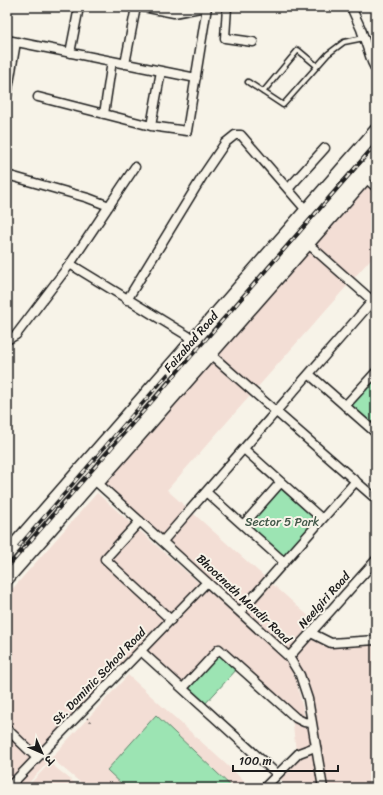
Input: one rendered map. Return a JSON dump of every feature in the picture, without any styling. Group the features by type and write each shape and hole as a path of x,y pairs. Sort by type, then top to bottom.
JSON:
{"main road":[{"name":"Faizabad Road","path":"7,554 376,131"},
{"name":"Faizabad Road","path":"7,578 97,482 307,242 376,157"}],"street":[{"path":"70,53 79,7"},
{"path":"125,64 136,7"},
{"path":"38,97 151,126 187,131 206,7 174,13 143,7"},
{"path":"227,7 225,38 253,42"},
{"path":"351,7 376,70"},
{"path":"7,40 196,78"},
{"path":"7,95 16,42"},
{"path":"104,114 112,62"},
{"path":"151,126 161,71"},
{"path":"127,300 204,174 225,143 235,135 241,135 306,210"},
{"path":"288,189 325,148"},
{"path":"7,340 16,335 70,264 135,167"},
{"path":"163,541 375,300 307,242 366,182 376,169"},
{"path":"7,175 88,198 109,206"},
{"path":"70,264 193,339 210,352 376,499"},
{"path":"346,406 376,372"},
{"path":"309,374 376,433"},
{"path":"244,449 322,519"},
{"name":"Bhootnath Mandir Road","path":"81,468 289,657 300,676 308,699 323,788"},
{"path":"240,612 356,481"},
{"path":"242,525 281,482"},
{"path":"206,492 284,562"},
{"path":"140,521 105,559 171,620"},
{"name":"Neelgiri Road","path":"289,657 376,560"},
{"name":"St. Dominic School Road","path":"8,788 36,757 207,582"},
{"path":"310,633 331,643 376,640"},
{"path":"183,688 219,649 296,718 304,722 311,723"},
{"path":"141,651 277,774"},
{"path":"7,729 36,757"},
{"path":"264,788 299,753 315,747"}],"lane":[{"path":"248,82 283,104 328,54 344,42 364,38"},
{"path":"263,92 298,50 317,66"},
{"path":"366,182 376,190"}],"shaded area":[{"path":"376,177 376,253 167,490 314,621 287,651 105,483"},
{"path":"97,493 199,583 7,783 7,595"},
{"path":"208,587 286,660 296,680 305,718 296,715 219,646 182,683 146,651"},
{"path":"310,636 329,647 376,645 376,788 329,788 328,786 312,705 305,678 294,657"},
{"path":"128,675 252,788 87,788 51,758"},
{"path":"292,718 309,725 320,788 286,788 279,776 297,759"},
{"path":"42,755 49,761 24,788 12,788"},
{"path":"50,763 81,788 26,788"}],"green space":[{"path":"376,377 376,427 351,405"},
{"name":"Sector 5 Park","path":"280,488 316,520 284,556 248,524"},
{"path":"219,651 238,668 204,705 186,687"},
{"path":"156,715 233,788 126,788 107,770"}],"railway":[{"path":"7,568 376,144"},
{"path":"19,546 168,374"}]}
